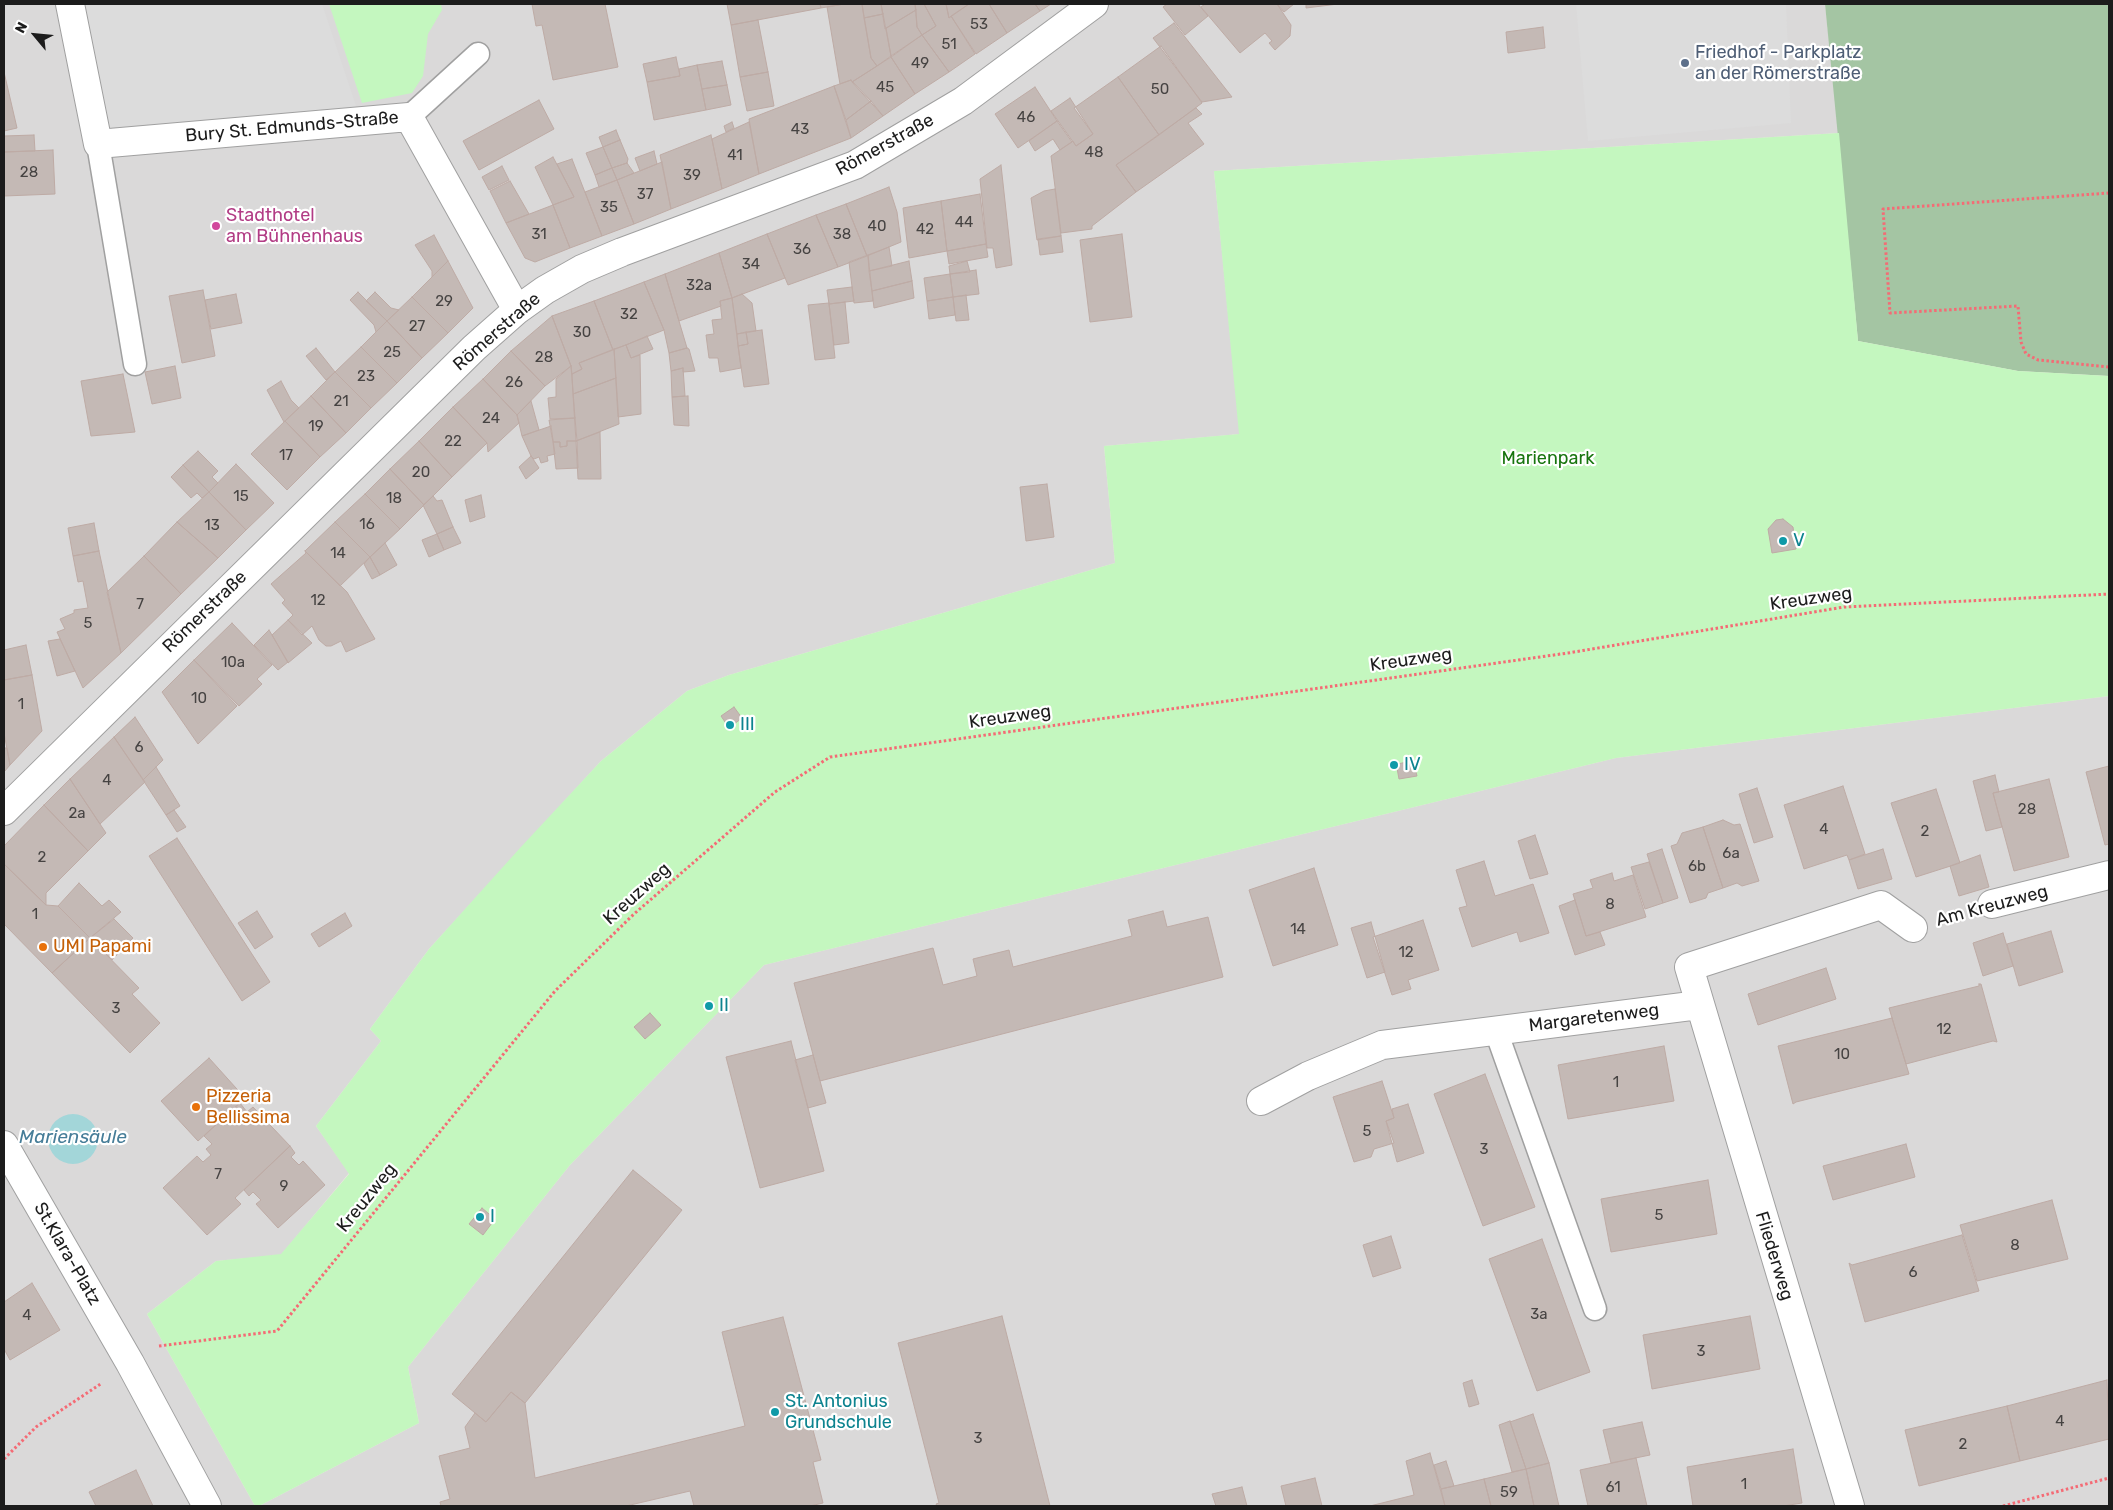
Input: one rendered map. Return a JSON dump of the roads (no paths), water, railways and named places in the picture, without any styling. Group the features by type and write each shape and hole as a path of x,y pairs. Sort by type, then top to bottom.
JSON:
{"street":[{"path":"70,4 98,144"},
{"name":"Römerstraße","path":"4,810 467,355 517,310 545,290 575,273 622,252 855,165 963,101 1094,4"},
{"name":"Bury St. Edmunds-Straße","path":"98,144 409,117 517,310"},
{"name":"Am Kreuzweg","path":"1992,904 2109,875"},
{"name":"Am Kreuzweg","path":"1699,1005 1689,967 1881,905 1912,928"},
{"name":"Margaretenweg","path":"1261,1101 1308,1076 1382,1045 1699,1005"},
{"name":"Fliederweg","path":"1699,1005 1850,1506"},
{"name":"St.Klara-Platz","path":"4,1145 130,1364 207,1506"}],"lane":[{"path":"409,117 478,54"},
{"path":"98,144 135,364"},
{"path":"1496,1031 1595,1309"}],"water":[{"name":"Mariensäule","path":"78,1114 91,1121 97,1129 97,1149 91,1157 83,1163 68,1164 55,1157 49,1149 48,1134 55,1121 63,1115"}],"place":[{"name":"Friedhof - Parkplatz an der Römerstraße","path":"1685,63"},
{"name":"Stadthotel am Bühnenhaus","path":"216,226"},
{"name":"V","path":"1783,541"},
{"name":"III","path":"730,725"},
{"name":"IV","path":"1394,765"},
{"name":"UMI Papami","path":"43,947"},
{"name":"II","path":"709,1006"},
{"name":"Pizzeria Bellissima","path":"196,1107"},
{"name":"I","path":"480,1217"},
{"name":"St. Antonius Grundschule","path":"775,1412"}],"park label":[{"name":"Marienpark","path":"1548,459"}]}
